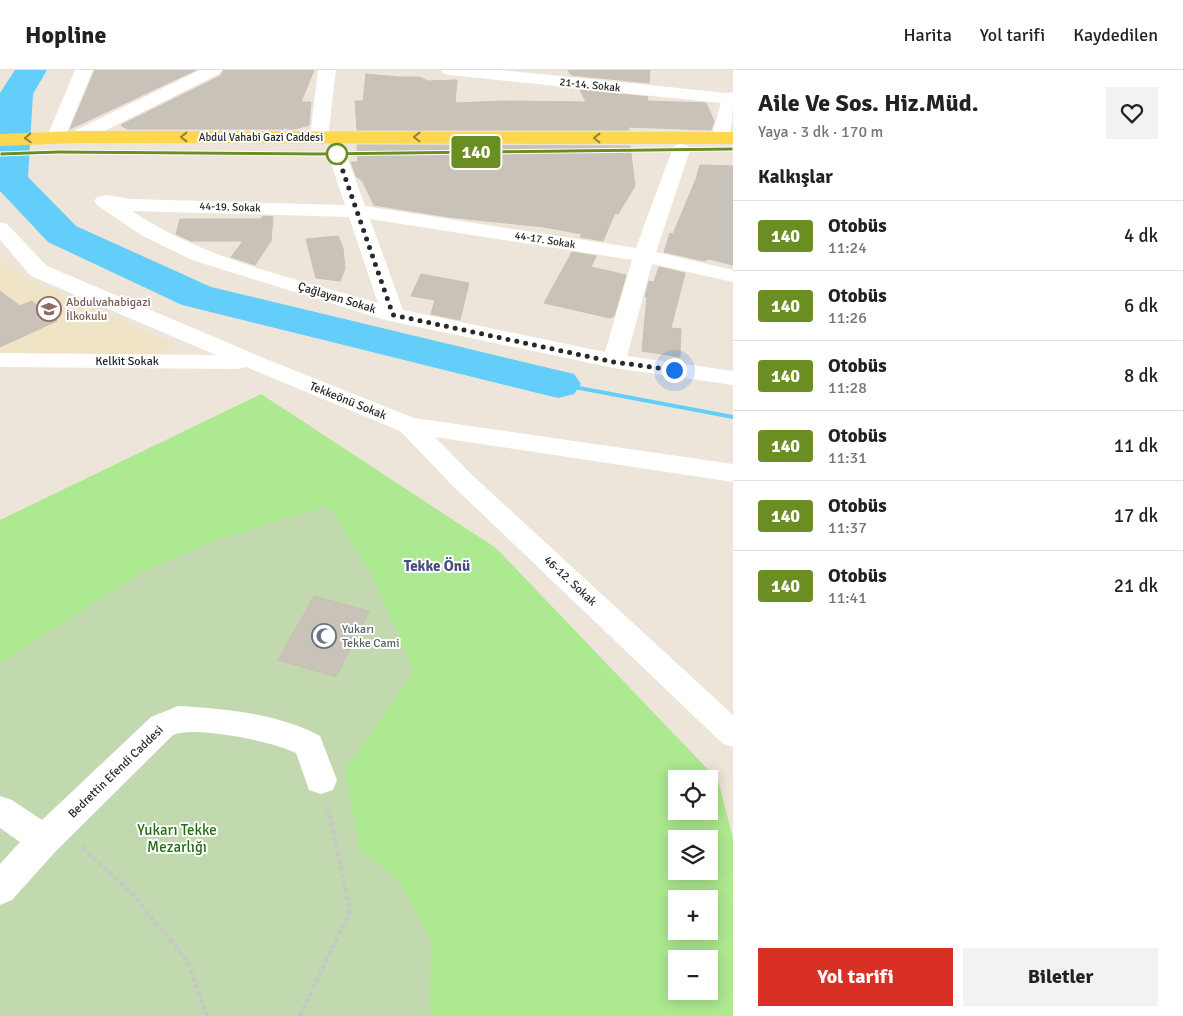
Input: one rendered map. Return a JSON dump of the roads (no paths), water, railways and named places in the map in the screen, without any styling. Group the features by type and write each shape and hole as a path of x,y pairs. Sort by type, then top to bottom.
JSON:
{"main road":[{"name":"Abdul Vahabi Gazi Caddesi","path":"0,154 57,144 77,137 319,137 729,142"},
{"name":"Abdul Vahabi Gazi Caddesi","path":"0,140 57,144 337,154 681,150 729,142"}],"street":[{"path":"57,144 84,70"},
{"path":"77,137 213,70"},
{"path":"319,137 327,70"},
{"name":"21-14. Sokak","path":"450,70 531,74 732,98"},
{"path":"729,142 732,98"},
{"path":"614,362 644,256 681,150"},
{"path":"337,154 393,315"},
{"name":"44-19. Sokak","path":"104,201 141,205 356,211"},
{"name":"Çağlayan Sokak","path":"104,201 148,231 199,256 393,315 614,362 733,378"},
{"name":"44-17. Sokak","path":"356,211 644,256 733,276"},
{"name":"Tekkeönü Sokak","path":"0,228 39,271 409,425 733,473"},
{"name":"Kelkit Sokak","path":"0,360 254,362"},
{"name":"46-12. Sokak","path":"409,425 463,481 733,734"},
{"name":"Bedrettin Efendi Caddesi","path":"0,889 52,833 142,744 162,726 178,719 225,722 292,736 309,744 321,780"},
{"path":"0,810 52,833"}],"waterway":[{"path":"31,70 16,94 9,179 62,234 197,296 558,384"},
{"path":"558,384 733,417"}],"place":[{"name":"Abdulvahabigazi İlkokulu","path":"49,309"},
{"name":"Yukarı Tekke Cami","path":"324,636"}],"district":[{"name":"Tekke Önü","path":"437,566"}],"park label":[{"name":"Yukarı Tekke Mezarlığı","path":"177,838"}]}
